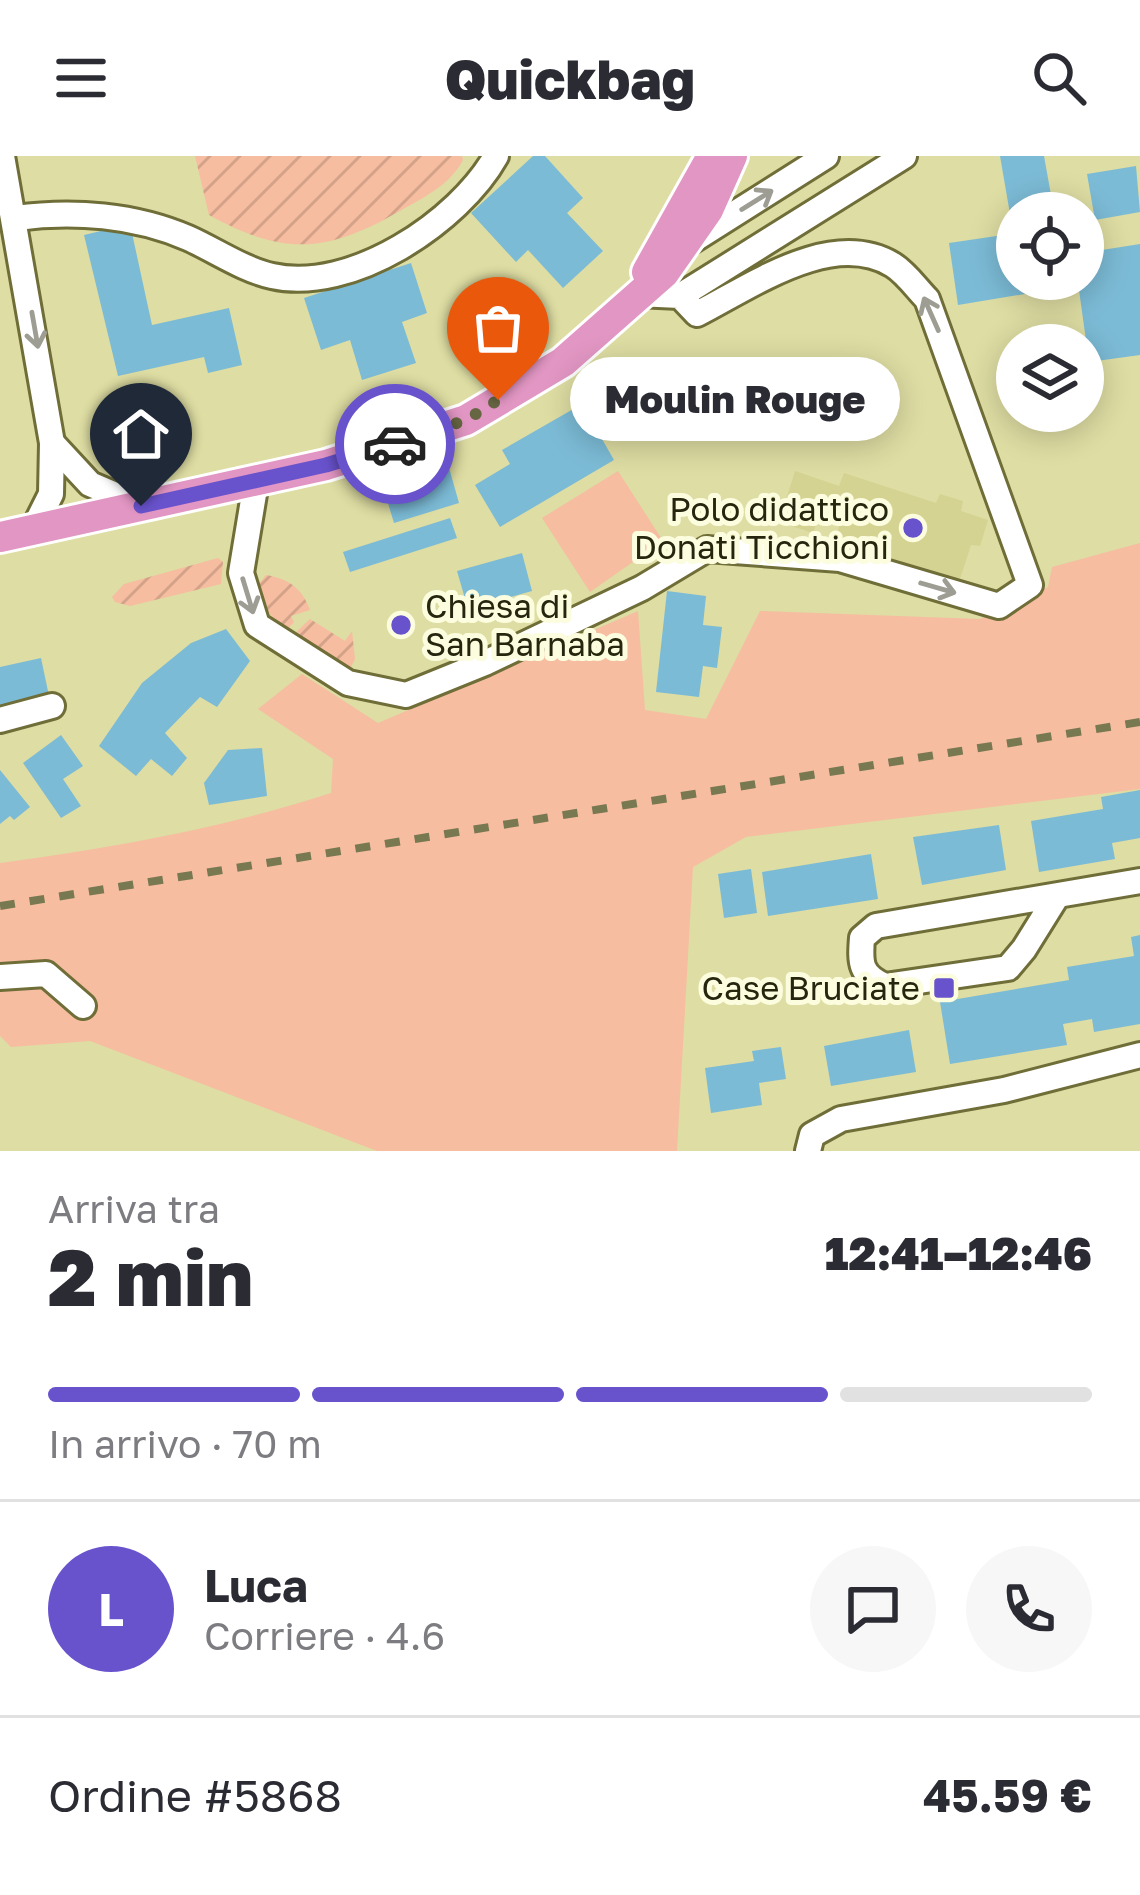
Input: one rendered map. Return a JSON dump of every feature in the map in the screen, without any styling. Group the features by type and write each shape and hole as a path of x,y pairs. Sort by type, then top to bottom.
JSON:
{"main road":[{"path":"637,294 712,156"},
{"path":"0,537 256,482 371,452 466,420 563,362 664,272 688,243 732,156"}],"street":[{"path":"2,156 52,443 50,494 34,528"},
{"path":"16,218 42,214 140,220 274,277 344,275 410,244 461,199 496,156"},
{"path":"688,243 826,156"},
{"path":"637,294 680,296 904,156"},
{"path":"256,482 241,573 257,625 348,683 406,695 642,588 707,549 840,559 999,606 1030,585 927,299 893,265 846,250 785,269 697,314 680,296"},
{"path":"52,443 90,484 141,506"},
{"path":"0,720 52,706"},
{"path":"1057,896 1008,968 885,986 868,979 860,963 862,938 876,926 1140,881"},
{"path":"0,977 46,974 83,1006"},
{"path":"808,1151 812,1135 841,1119 1004,1090 1140,1055"}],"shaded area":[{"path":"195,156 462,156 463,160 438,188 378,223 331,241 308,244 262,238 209,215"},
{"path":"618,471 663,541 590,592 542,518"},
{"name":"Polo didattico Donati Ticchioni","path":"795,471 839,486 844,473 936,503 940,494 963,501 961,511 988,520 980,546 971,545 959,582 889,559 885,568 832,551 840,523 819,516 813,533 779,522"},
{"path":"1140,543 1140,789 746,837 693,867 677,1151 377,1151 90,1041 11,1047 0,1036 0,863 167,835 331,793 333,759 258,709 302,674 378,723 638,611 645,710 706,719 760,611 980,619 1048,587 1052,567"},
{"path":"218,558 223,562 221,584 130,606 112,597 124,584"},
{"path":"266,575 294,586 310,610 291,616 294,622 286,631 268,612 258,585"},
{"path":"310,619 345,641 352,631 355,659 349,671 291,637"}],"building":[{"path":"533,156 545,156 583,198 567,213 603,251 563,288 528,250 516,262 471,213"},
{"path":"1000,156 1044,156 1050,192 1006,192"},
{"path":"1136,166 1140,212 1104,218 1104,192 1090,192 1087,174"},
{"path":"130,224 152,325 229,308 242,365 208,373 204,357 118,376 84,235"},
{"path":"996,236 996,299 958,305 949,243"},
{"path":"1140,244 1140,355 1104,360 1104,324 1084,324 1080,300 1104,300 1104,250"},
{"path":"411,263 427,313 402,322 416,363 362,380 350,340 321,350 304,298"},
{"path":"582,404 614,460 500,527 475,485 510,464 502,450"},
{"path":"446,457 459,503 394,523 380,477"},
{"path":"450,518 457,538 350,572 343,552"},
{"path":"522,553 532,591 468,609 457,571"},
{"path":"667,591 706,596 703,625 722,627 717,668 703,666 699,697 656,692"},
{"path":"226,629 250,661 217,707 200,697 165,733 187,758 172,776 151,759 136,776 99,746 142,683 191,643"},
{"path":"41,658 49,696 0,711 0,667"},
{"path":"61,735 83,766 63,779 81,806 61,818 23,763"},
{"path":"262,748 267,796 209,805 204,783 228,750"},
{"path":"0,770 30,807 0,824"},
{"path":"1140,790 1140,838 1112,843 1115,859 1039,872 1031,821 1103,809 1101,797"},
{"path":"999,825 1006,870 922,885 913,837"},
{"path":"871,854 878,899 768,916 762,872"},
{"path":"751,869 757,913 724,918 718,874"},
{"path":"1140,935 1140,1024 1094,1032 1092,1019 1063,1024 1067,1045 950,1064 940,1002 1069,980 1067,967 1134,956 1131,937"},
{"path":"909,1030 916,1072 831,1086 824,1046"},
{"path":"781,1047 786,1079 759,1083 762,1105 711,1113 705,1068 754,1061 752,1051"}],"railway":[{"path":"0,906 1140,722"}],"way so far":[{"path":"395,444 466,420 498,400"}],"place":[{"name":"Moulin Rouge","path":"498,400"},
{"name":"Polo didattico Donati Ticchioni","path":"913,528"},
{"name":"Chiesa di San Barnaba","path":"401,625"},
{"name":"Case Bruciate","path":"944,988"}],"route":[{"path":"141,506 326,465 395,444"}]}
